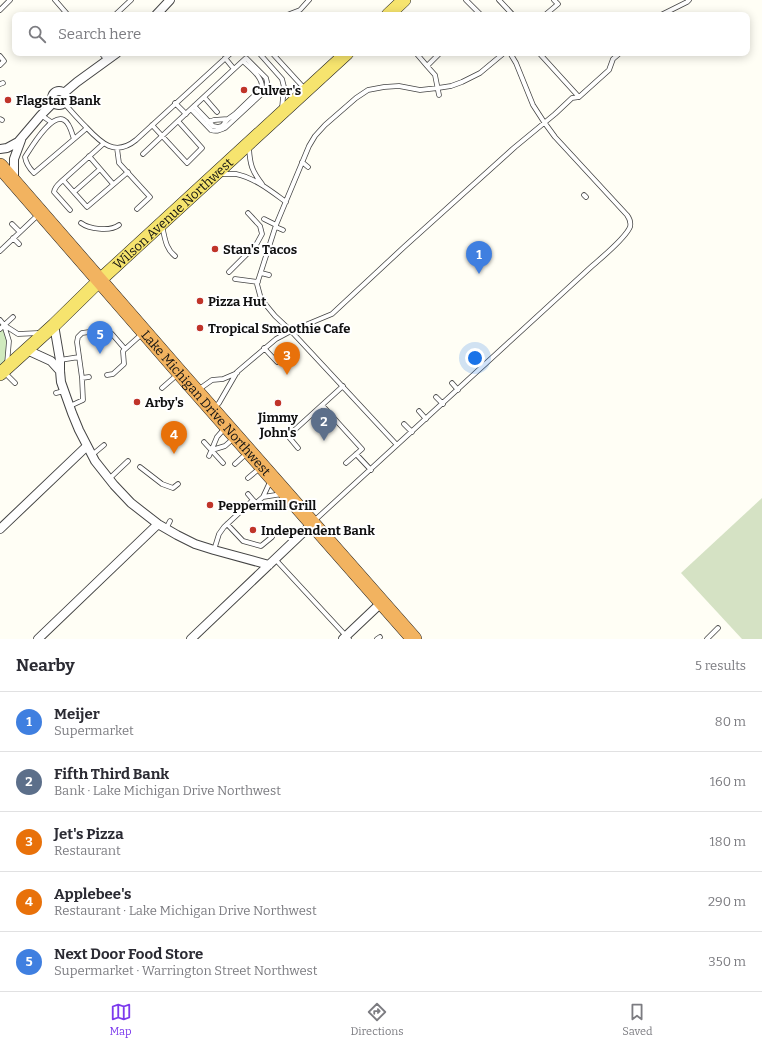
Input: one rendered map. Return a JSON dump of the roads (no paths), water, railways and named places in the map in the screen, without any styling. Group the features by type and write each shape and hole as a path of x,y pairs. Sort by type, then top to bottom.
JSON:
{"highway":[{"name":"Lake Michigan Drive Northwest","path":"0,166 414,639"}],"main road":[{"path":"391,12 404,0"},
{"name":"Wilson Avenue Northwest","path":"3,371 343,56"}],"street":[{"path":"159,12 170,0"},
{"path":"64,93 113,56"},
{"path":"53,103 52,96 55,92 60,91 64,93"},
{"path":"53,103 57,105 64,103 66,97 64,93"},
{"path":"0,149 12,146 21,139 53,103"},
{"path":"14,182 14,159 21,139"},
{"path":"50,329 60,360 60,392 69,406 79,430 95,461 131,503 165,525 184,534 195,544 214,550 272,562"},
{"path":"27,350 51,361 60,371"},
{"path":"0,528 87,446"},
{"path":"191,639 313,523"},
{"path":"38,639 165,525"},
{"path":"346,638 382,602"}],"lane":[{"path":"0,10 10,0"},
{"path":"55,0 65,12"},
{"path":"118,12 131,0"},
{"path":"295,12 300,10 309,0"},
{"path":"466,0 477,12"},
{"path":"499,0 510,12"},
{"path":"548,12 556,2 562,0"},
{"path":"667,12 689,0"},
{"path":"0,56 4,61 0,65"},
{"path":"103,56 107,61"},
{"path":"64,103 103,144 122,148 129,145 152,125 227,56"},
{"path":"262,56 279,75 283,83 284,87 281,112"},
{"path":"275,56 306,90"},
{"path":"419,56 435,75 439,95"},
{"path":"427,66 437,56"},
{"path":"397,445 291,331 275,316 260,298 257,284 276,226 302,162 312,140 325,125 342,113 356,98 368,90 378,90 384,87 402,87 420,90 457,84 478,77 500,56"},
{"path":"313,523 622,238 630,227 630,221 627,215 560,142 544,122 530,98 512,56"},
{"path":"542,56 579,97"},
{"path":"197,391 212,380 223,379 237,372 276,339 332,314 515,147 572,98 579,97 609,70 613,59 616,56"},
{"path":"225,58 234,69"},
{"path":"143,154 162,137 178,121 186,114 193,107 246,58 266,78 266,90 225,128 215,132 211,130 193,107"},
{"path":"193,107 212,126 222,126 262,88 263,84 260,79 243,61"},
{"path":"457,84 461,88"},
{"path":"402,87 408,93"},
{"path":"204,97 217,112"},
{"path":"356,98 360,102"},
{"path":"175,103 186,114"},
{"path":"41,115 51,122"},
{"path":"74,139 68,124 64,120 59,119 51,122 25,157 26,163 34,173 87,128"},
{"path":"208,122 228,119"},
{"path":"152,125 186,163 202,148 178,121"},
{"path":"325,125 328,128"},
{"path":"312,140 316,145"},
{"path":"248,143 251,166 262,185"},
{"path":"70,210 54,192 57,185 103,144"},
{"path":"117,148 119,163 150,197 137,209"},
{"path":"89,156 113,184"},
{"path":"302,162 308,167"},
{"path":"74,192 100,169"},
{"path":"63,180 87,207 128,172"},
{"path":"216,174 241,175 262,185 286,202"},
{"path":"0,250 41,213"},
{"path":"229,272 256,245 262,234 260,226 248,213"},
{"path":"264,219 283,230"},
{"path":"81,223 90,228 112,228 119,225"},
{"path":"12,224 20,232"},
{"path":"162,224 169,251 175,256"},
{"path":"13,238 19,244"},
{"path":"268,250 274,251"},
{"path":"261,273 269,275"},
{"path":"235,279 258,282"},
{"path":"253,304 260,298"},
{"path":"0,329 13,317"},
{"path":"0,320 4,325 18,334 50,329"},
{"path":"4,325 9,340 3,371 14,383"},
{"path":"69,406 83,400 82,378 77,342 78,337 82,332 104,330 112,334 125,349"},
{"path":"107,374 113,374 124,364 123,351 144,332"},
{"path":"264,348 277,362"},
{"path":"60,360 79,357"},
{"path":"213,410 219,404 237,372"},
{"path":"162,388 180,373"},
{"path":"82,378 89,378"},
{"path":"452,382 458,390"},
{"path":"298,448 286,436 322,405 324,400 343,386"},
{"path":"436,397 443,404"},
{"path":"322,405 362,449 346,463"},
{"path":"419,411 426,419"},
{"path":"404,424 412,432"},
{"path":"209,456 216,437 232,432"},
{"path":"212,450 225,446 232,432"},
{"path":"204,442 223,463"},
{"path":"92,455 104,445"},
{"path":"235,464 249,451"},
{"path":"356,454 371,470"},
{"path":"109,479 128,461"},
{"path":"140,467 162,484 172,488 178,484"},
{"path":"248,478 266,470 270,480 263,497"},
{"path":"248,494 261,509"},
{"path":"214,550 219,534 227,524 255,502 263,497 288,494"},
{"path":"227,524 242,541 261,546 272,536"},
{"path":"272,562 328,617 346,638"},
{"path":"707,639 718,628"}],"place":[{"name":"Culver's","path":"244,90"},
{"name":"Flagstar Bank","path":"8,100"},
{"name":"Stan's Tacos","path":"215,249"},
{"name":"Meijer","path":"479,274"},
{"name":"Pizza Hut","path":"200,301"},
{"name":"Tropical Smoothie Cafe","path":"200,328"},
{"name":"Next Door Food Store","path":"100,354"},
{"name":"Jet's Pizza","path":"287,375"},
{"name":"Arby's","path":"137,402"},
{"name":"Jimmy John's","path":"278,403"},
{"name":"Fifth Third Bank","path":"324,441"},
{"name":"Applebee's","path":"174,454"},
{"name":"Peppermill Grill","path":"210,505"},
{"name":"Independent Bank","path":"253,530"}]}
